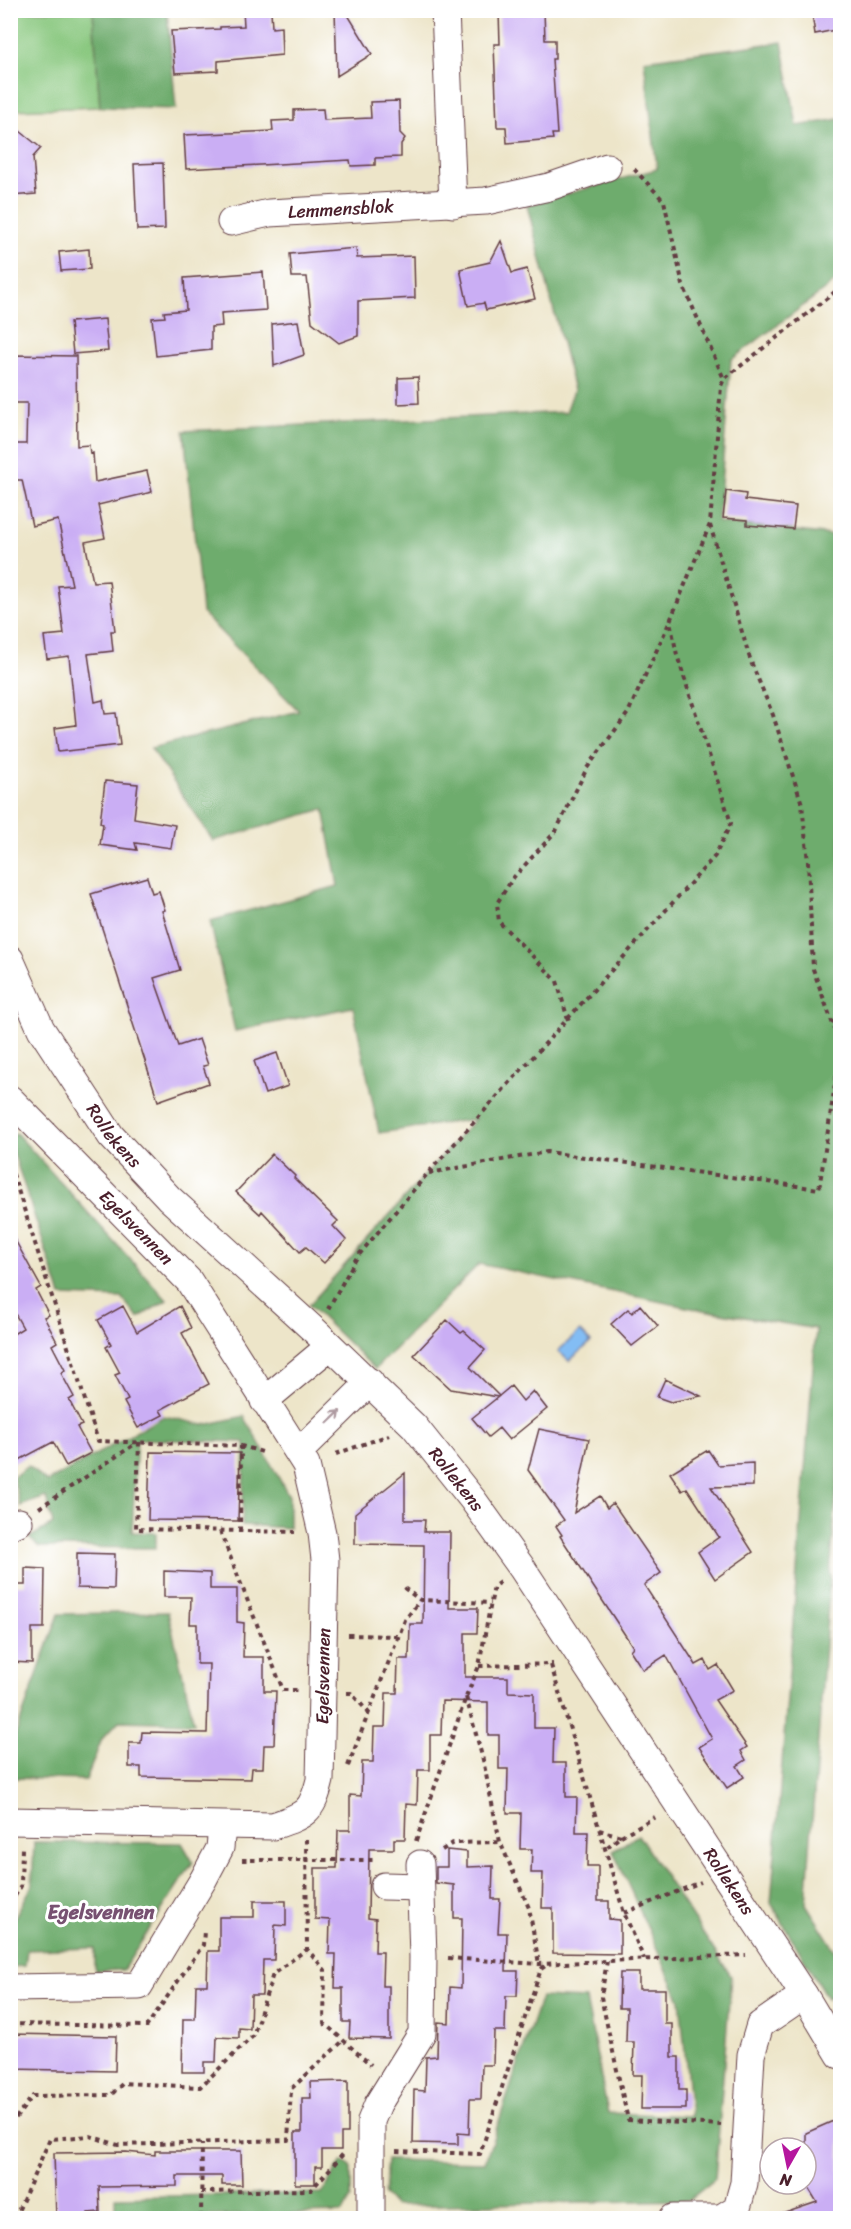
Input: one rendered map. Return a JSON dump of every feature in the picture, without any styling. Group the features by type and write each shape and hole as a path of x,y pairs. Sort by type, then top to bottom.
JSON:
{"street":[{"path":"445,10 453,204"},
{"name":"Lemmensblok","path":"231,222 269,213 486,201 578,178 607,167"},
{"name":"Rollekens","path":"10,958 41,1029 111,1136 169,1198 370,1382 414,1426 473,1500 522,1568 804,1995 830,2018 840,2055"},
{"name":"Egelsvennen","path":"10,1099 189,1281 302,1458 322,1533 325,1560 320,1780 315,1801 305,1813"},
{"path":"264,1401 323,1339"},
{"path":"302,1458 370,1382"},
{"path":"17,1821 222,1827 273,1826 305,1813"},
{"path":"10,1988 139,1986 214,1860 220,1848 222,1827"},
{"path":"370,2218 371,2121 378,2104 422,2032 423,1957 420,1875 384,1886"},
{"path":"674,2218 721,2218 737,2208 744,2183 751,2055 760,2025 804,1995"}],"path":[{"path":"607,167 633,168 664,201 683,285 724,379"},
{"path":"568,1020 557,981 499,922 497,903 513,878 556,831 587,768 628,713 670,621 710,524 721,386 724,379 840,288"},
{"path":"710,524 751,662 773,715 802,804 808,862 813,969 840,1044"},
{"path":"323,1339 357,1257 428,1173 715,856 732,823 677,655 670,621"},
{"path":"428,1173 547,1152 819,1189 840,1052"},
{"path":"10,1166 98,1441 241,1446 302,1458 414,1426"},
{"path":"15,1524 139,1442"},
{"path":"139,1442 136,1529 322,1533"},
{"path":"240,1531 241,1446"},
{"path":"220,1531 283,1690 323,1691"},
{"path":"420,1875 414,1847 466,1696 479,1666 494,1586 522,1568"},
{"path":"404,1588 420,1600 491,1603"},
{"path":"345,1776 398,1636 405,1620 420,1600"},
{"path":"323,1635 398,1636"},
{"path":"479,1666 551,1665 574,1648"},
{"path":"551,1665 624,1913 644,1959"},
{"path":"466,1696 483,1760 500,1842 529,1908 539,1964"},
{"path":"605,1849 621,1836 678,1804"},
{"path":"305,1813 307,1949 325,1970 324,2023 392,2084"},
{"path":"10,1904 21,1886 17,1821"},
{"path":"599,1830 621,1836"},
{"path":"420,1875 453,1843 500,1842"},
{"path":"214,1860 394,1860 420,1875"},
{"path":"624,1913 723,1873"},
{"path":"10,2125 33,2096 111,2095 123,2083 200,2087 254,2036 273,1974 307,1949"},
{"path":"423,1957 548,1964 777,1954"},
{"path":"607,1961 601,1996 628,2120 748,2127"},
{"path":"201,2192 311,2190 345,2152 480,2154 541,1969 548,1964"},
{"path":"15,2218 50,2139 90,2136 118,2145 288,2140 291,2089 344,2040"},
{"path":"201,2218 202,2143"}],"green space":[{"path":"10,11 93,11 100,107 11,110"},
{"path":"93,11 167,11 176,109 100,107"},
{"path":"782,42 797,126 840,119 840,278 731,360 718,522 840,536 840,1441 806,1904 840,1958 840,1993 827,1998 771,1903 816,1329 691,1308 479,1264 375,1369 309,1305 475,1119 379,1133 353,1007 235,1031 210,921 338,886 324,809 213,841 151,748 299,711 202,613 184,431 566,412 574,390 527,205 657,169 644,60"},
{"path":"16,1133 167,1300 138,1318 122,1298 61,1296 11,1146 11,1137"},
{"path":"164,1416 204,1425 244,1416 289,1496 289,1528 242,1525 245,1442 137,1439 132,1532 156,1533 156,1548 39,1547 29,1538 53,1524 46,1497 20,1506 13,1477 28,1466 47,1482"},
{"path":"168,1612 194,1723 119,1721 102,1739 86,1780 11,1778 11,1747 59,1614"},
{"path":"638,1835 731,1976 715,2179 689,2200 394,2206 384,2195 387,2160 485,2162 541,1997 586,1999 608,2113 691,2116 680,2000 613,1851"},
{"path":"34,1842 182,1843 193,1862 123,1970 95,1971 95,1948 27,1950 25,1966 11,1967 11,1924 32,1886"},
{"path":"342,2161 351,2167 351,2198 343,2213 115,2218 115,2197 322,2193"}],"water":[{"path":"580,1331 591,1342 569,1361 558,1351"}],"building":[{"path":"243,10 271,10 272,28 281,27 282,55 218,61 218,71 175,73 171,31 244,26"},
{"path":"335,10 345,10 372,54 337,76"},
{"path":"544,10 545,40 555,40 555,59 552,59 557,134 552,134 553,139 507,143 506,127 497,127 494,44 500,44 499,12"},
{"path":"840,10 840,29 815,34 812,14"},
{"path":"399,101 400,133 405,138 401,144 401,157 375,158 375,165 351,166 350,160 186,169 184,135 273,131 272,121 294,120 294,110 323,109 324,120 371,118 370,102"},
{"path":"10,123 41,148 33,157 36,194 10,196"},
{"path":"163,163 165,229 137,230 134,164"},
{"path":"501,241 512,273 527,269 535,299 486,310 484,303 468,306 460,269 490,262"},
{"path":"356,248 357,258 414,256 415,298 358,301 358,336 339,343 312,322 307,277 292,277 290,254"},
{"path":"89,249 90,269 61,271 59,252"},
{"path":"263,272 266,310 221,313 222,326 211,327 211,350 156,356 152,318 165,317 164,312 186,310 184,278"},
{"path":"105,319 108,351 73,354 70,322"},
{"path":"298,321 304,355 274,366 272,324"},
{"path":"10,355 76,356 77,446 89,445 90,454 93,453 95,482 147,471 152,492 98,505 105,538 85,542 93,582 109,581 115,631 111,631 113,651 88,654 95,702 103,700 105,714 116,713 120,745 58,752 55,728 76,725 69,656 47,659 44,636 64,634 58,586 72,585 58,520 32,526 22,480 10,480 10,444 26,444 27,403 10,403"},
{"path":"418,377 419,403 398,404 398,378"},
{"path":"726,491 746,494 745,500 796,506 793,529 747,525 747,520 723,518"},
{"path":"105,781 138,784 134,818 175,825 171,848 135,843 137,850 100,845"},
{"path":"147,877 152,893 159,891 165,910 162,911 180,970 154,978 178,1046 199,1039 208,1065 203,1066 209,1083 158,1101 91,894"},
{"path":"277,1053 288,1086 265,1094 254,1061"},
{"path":"272,1154 338,1221 333,1226 346,1240 324,1263 306,1247 300,1252 262,1211 260,1214 236,1192"},
{"path":"10,1231 41,1287 36,1290 49,1315 44,1317 57,1342 52,1345 65,1370 61,1373 74,1397 69,1400 82,1425 77,1427 91,1453 66,1466 53,1442 10,1465 10,1336 23,1328 10,1305"},
{"path":"640,1305 658,1326 632,1346 611,1324 628,1309 632,1313"},
{"path":"123,1306 137,1332 180,1306 191,1328 182,1333 209,1384 160,1410 163,1415 138,1428 124,1402 128,1400 115,1375 120,1373 106,1347 111,1344 98,1320"},
{"path":"447,1320 461,1333 464,1331 485,1350 470,1367 499,1396 511,1386 523,1401 533,1391 547,1409 509,1440 499,1428 488,1437 472,1418 498,1397 451,1389 414,1355"},
{"path":"665,1379 701,1396 671,1402 657,1397"},
{"path":"539,1429 589,1439 574,1513 600,1496 607,1508 613,1503 661,1573 644,1585 696,1665 705,1660 710,1670 718,1665 733,1690 715,1700 747,1747 741,1751 746,1760 737,1766 744,1777 727,1788 699,1747 712,1739 666,1655 643,1670 630,1650 633,1647 560,1536 562,1535 556,1526 564,1520 528,1470"},
{"path":"708,1450 718,1465 753,1463 753,1486 711,1487 753,1552 715,1579 698,1552 719,1537 687,1488 682,1491 670,1473"},
{"path":"150,1452 240,1453 238,1521 148,1520"},
{"path":"405,1473 405,1520 425,1520 424,1532 450,1532 449,1608 478,1608 477,1633 465,1633 465,1677 508,1677 508,1692 534,1693 534,1728 554,1728 553,1763 566,1763 566,1797 577,1797 576,1832 588,1832 587,1866 598,1866 598,1901 609,1901 609,1919 620,1920 620,1954 553,1953 553,1908 542,1908 543,1873 531,1873 532,1849 520,1849 521,1813 507,1813 508,1769 499,1769 499,1735 488,1735 488,1702 442,1701 441,1735 430,1735 430,1770 418,1770 417,1805 406,1804 405,1839 394,1839 394,1849 369,1849 368,1918 376,1919 375,1952 383,1952 382,1986 389,1986 389,2039 349,2038 350,2022 343,2022 343,1988 335,1988 336,1954 329,1954 330,1920 315,1919 315,1868 337,1868 338,1830 350,1830 350,1795 361,1796 362,1762 373,1762 374,1727 385,1727 386,1693 397,1693 398,1659 409,1659 410,1624 423,1624 424,1545 355,1544 355,1513"},
{"path":"77,1553 115,1554 114,1589 77,1588"},
{"path":"25,1568 45,1569 44,1628 32,1628 32,1663 10,1662 10,1585 25,1585"},
{"path":"164,1571 210,1573 210,1589 237,1589 237,1622 244,1623 243,1657 264,1657 264,1691 276,1691 274,1745 264,1745 263,1768 252,1768 251,1779 141,1777 141,1767 129,1767 129,1743 141,1743 142,1732 207,1733 209,1664 197,1664 197,1624 190,1624 191,1597 164,1597"},
{"path":"447,1850 467,1852 467,1867 493,1866 492,1899 500,1899 498,1933 507,1933 506,1971 518,1971 517,1996 506,1996 505,2031 494,2031 493,2065 482,2065 481,2099 470,2099 469,2134 458,2133 458,2144 413,2143 414,2090 425,2091 426,2057 437,2056 438,2022 449,2023 450,1987 461,1988 462,1918 454,1918 454,1885 436,1883 436,1867 447,1867"},
{"path":"254,1901 286,1901 286,1926 275,1925 274,1960 263,1960 262,1995 251,1995 250,2029 239,2028 239,2038 217,2037 216,2062 204,2062 204,2072 182,2072 183,2019 195,2019 196,1985 207,1985 208,1951 219,1951 219,1917 254,1917"},
{"path":"620,1973 639,1973 639,1989 665,1989 665,2024 672,2024 672,2057 679,2057 679,2090 686,2090 686,2109 641,2109 642,2075 633,2075 634,2042 626,2042 627,2008 619,2008"},
{"path":"10,2034 116,2036 115,2071 10,2069"},
{"path":"348,2081 348,2133 341,2133 341,2150 322,2150 322,2167 315,2167 315,2184 295,2184 295,2132 302,2132 302,2098 311,2098 310,2082"},
{"path":"840,2118 840,2218 779,2218 779,2215 817,2202 813,2196 818,2196 818,2136 806,2136 806,2133"},
{"path":"155,2151 241,2151 242,2185 222,2185 222,2176 177,2176 177,2186 99,2187 100,2212 88,2213 88,2218 56,2218 54,2153 126,2152 155,2155"}],"district":[{"name":"Egelsvennen","path":"101,1912"}]}
